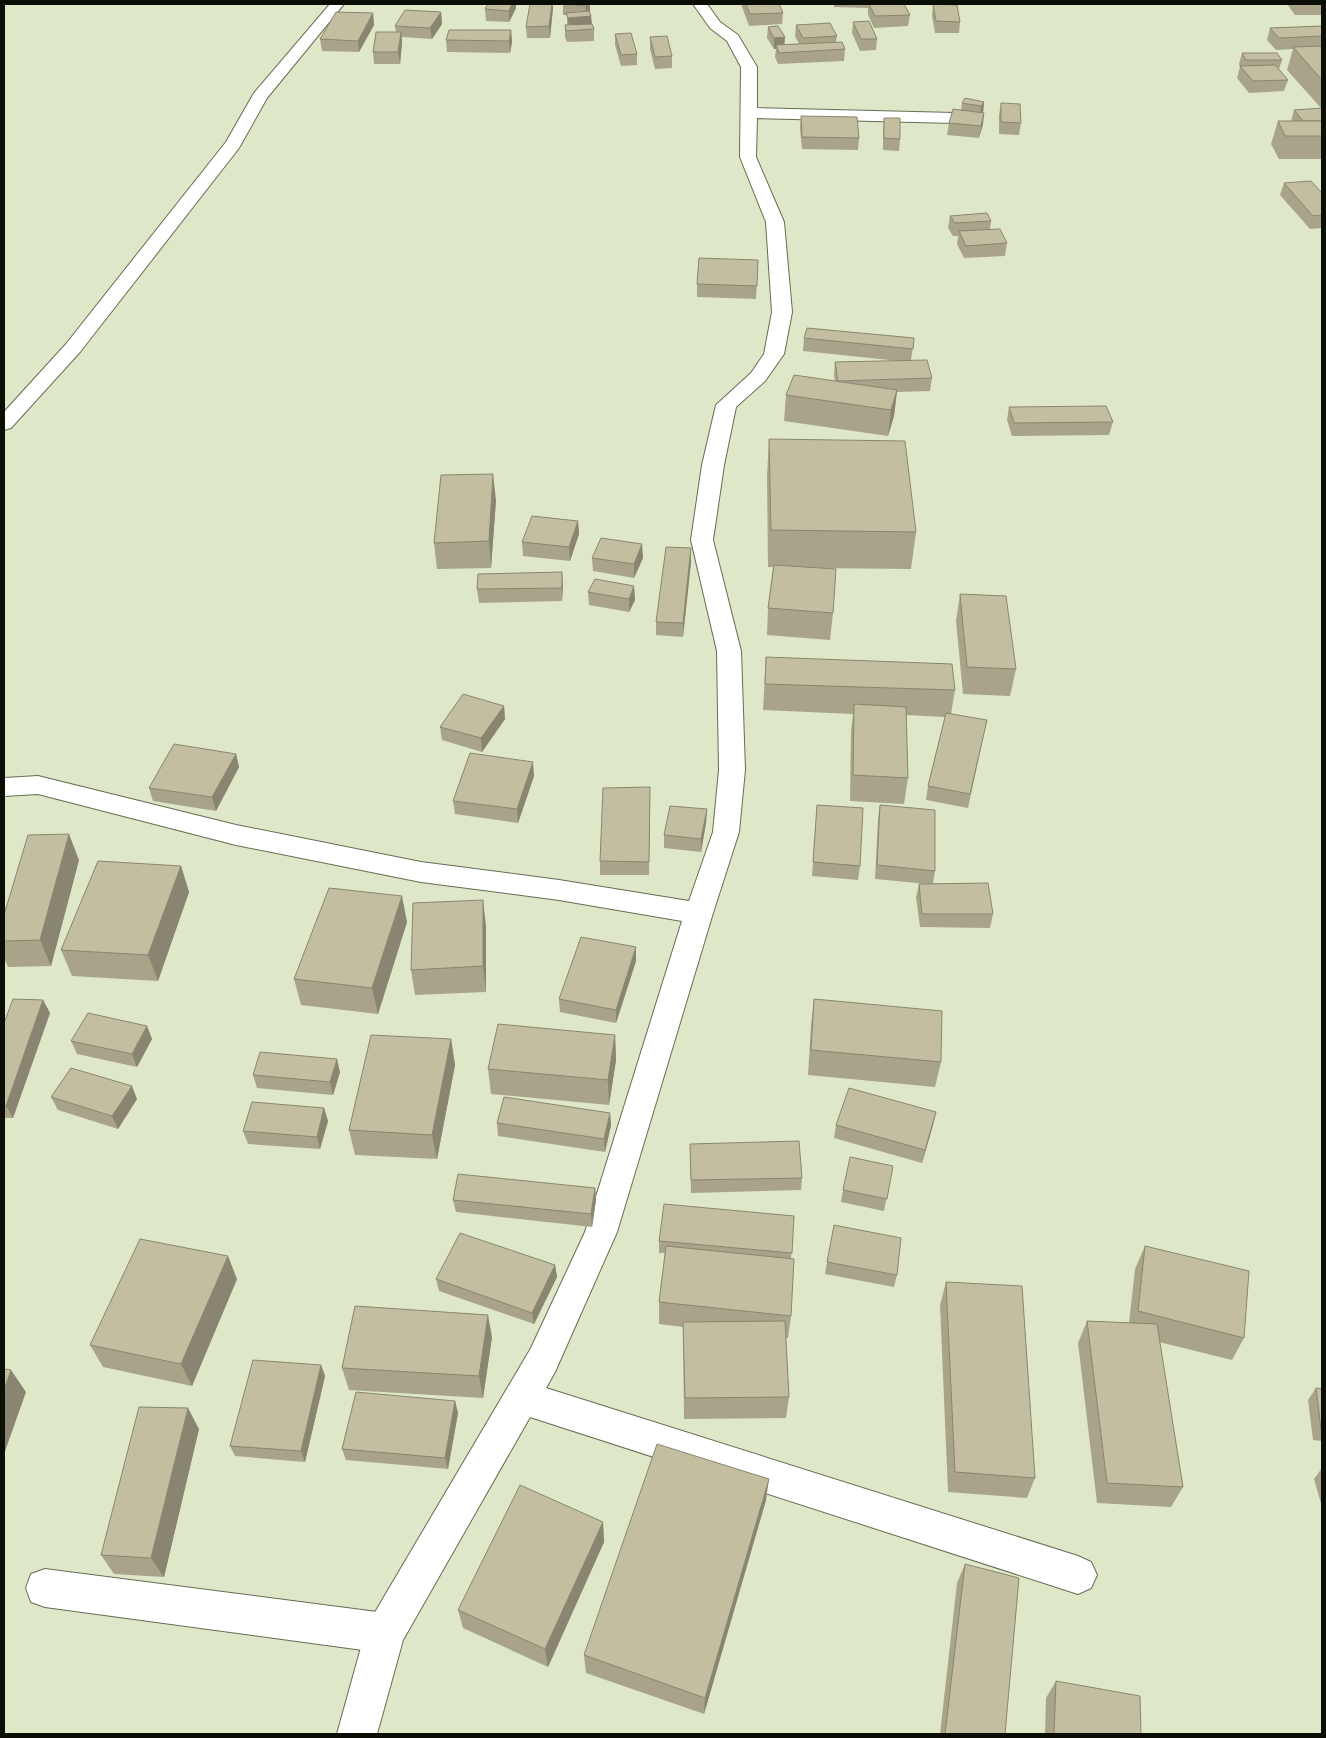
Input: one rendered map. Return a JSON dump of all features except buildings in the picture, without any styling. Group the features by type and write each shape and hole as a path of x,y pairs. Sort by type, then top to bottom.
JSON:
{"street":[{"path":"4,424 79,341 233,144 260,96 337,4"},
{"path":"357,1734 385,1633 543,1360 601,1232 699,913 726,832 732,770 729,651 702,540 713,465 726,405 758,377 774,354 782,312 775,222 748,157 749,66 733,38 715,25 700,4"},
{"path":"748,113 955,118"},
{"path":"4,787 38,785 236,835 421,872 559,890 672,907 699,913"},
{"path":"522,1397 1078,1575"},
{"path":"45,1588 385,1633"}]}
